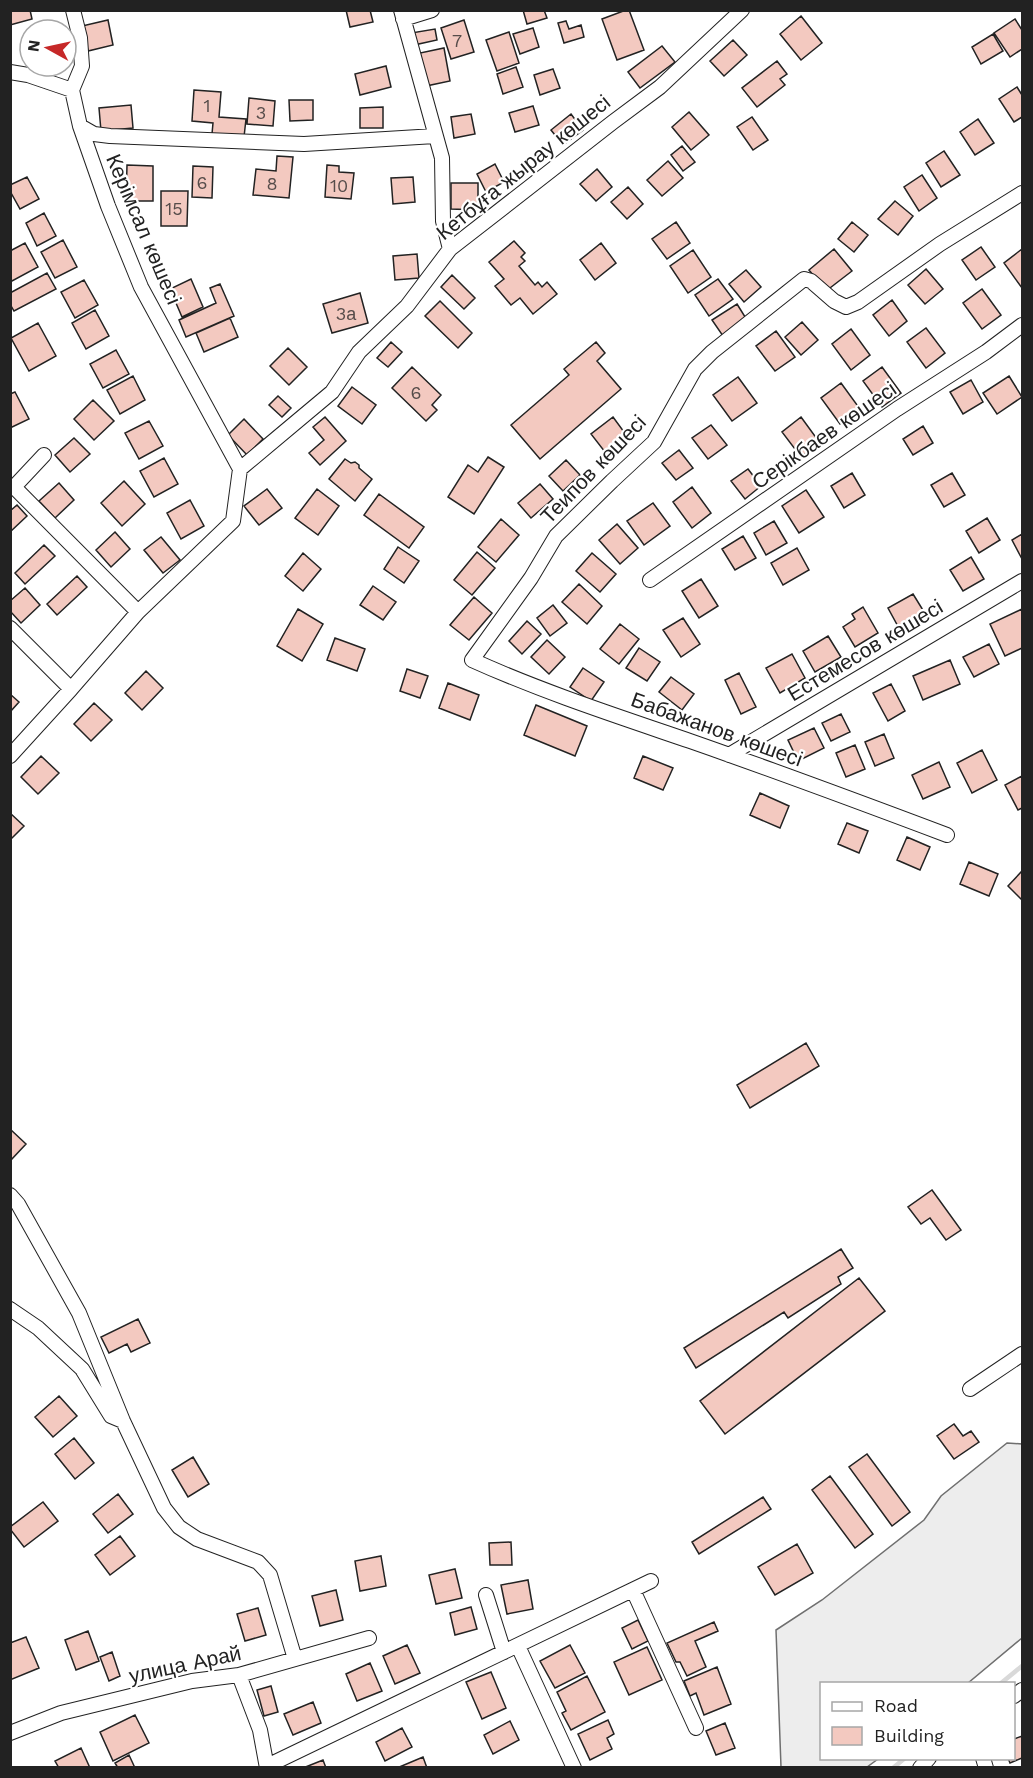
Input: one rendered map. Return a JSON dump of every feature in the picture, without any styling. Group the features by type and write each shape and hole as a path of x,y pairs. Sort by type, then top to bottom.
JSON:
{"street":[{"path":"10,72 28,75 72,90 82,66 80,38 73,10"},
{"path":"432,10 402,15 442,158 443,221 450,249"},
{"name":"Кетбұға жырау көшесі","path":"240,469 332,392 359,352 407,306 450,249 660,87 742,10"},
{"name":"Керімсал көшесі","path":"72,90 80,126 108,206 141,287 240,469"},
{"path":"80,126 94,134 110,136 304,144 435,136"},
{"name":"Теипов көшесі","path":"472,660 531,578 556,536 654,442 695,369 712,352 804,279 811,280 834,301 846,307 858,302 940,243 1023,193"},
{"name":"Серікбаев көшесі","path":"650,580 1023,325"},
{"path":"44,455 14,487 138,612"},
{"path":"10,756 138,612 232,521 240,469"},
{"name":"Естемесов көшесі","path":"729,755 1023,581"},
{"path":"10,628 71,690"},
{"name":"Бабажанов көшесі","path":"472,660 586,704 947,835"},
{"path":"10,1195 18,1204 79,1314 123,1421 164,1508 179,1527 197,1539 258,1562 270,1575 295,1659"},
{"path":"10,1309 38,1328 82,1369 111,1416 123,1421"},
{"path":"970,1389 1023,1354"},
{"path":"239,1675 260,1730 267,1767 651,1581"},
{"path":"633,1590 696,1728"},
{"path":"486,1595 504,1652"},
{"name":"улица Арай","path":"10,1733 61,1713 192,1681 239,1675 369,1638"},
{"path":"518,1646 574,1767"}],"shaded area":[{"path":"1007,1443 1022,1444 1022,1638 969,1682 820,1682 820,1760 877,1760 867,1767 781,1767 776,1630 822,1600 924,1520 941,1496"}],"building":[{"path":"10,10 30,10 32,18 18,18 18,23 10,25"},
{"path":"346,10 370,10 373,22 350,27"},
{"path":"523,10 544,10 547,18 527,24"},
{"path":"629,10 644,50 617,60 602,19"},
{"path":"801,16 822,43 801,60 780,34"},
{"path":"1015,19 1022,30 1022,49 1010,57 994,33"},
{"path":"108,20 113,45 88,51 82,26"},
{"path":"464,20 474,52 451,59 441,28"},
{"path":"566,21 569,29 581,25 584,37 564,43 558,23"},
{"path":"533,28 539,47 520,54 513,34"},
{"path":"435,29 437,40 414,45 411,33"},
{"path":"509,32 519,63 497,71 486,40"},
{"path":"993,34 1003,51 981,64 972,47"},
{"path":"733,40 747,55 724,76 710,61"},
{"path":"662,46 675,62 640,88 628,72"},
{"path":"444,48 450,81 426,86 420,53"},
{"path":"777,61 787,74 780,79 785,85 757,107 742,88"},
{"path":"386,66 391,87 360,95 355,74"},
{"path":"516,67 523,87 503,94 497,74"},
{"path":"553,69 560,88 540,95 534,75"},
{"path":"1017,87 1022,95 1022,117 1014,122 999,99"},
{"path":"194,90 221,92 219,117 246,119 244,137 212,134 213,123 192,121"},
{"path":"249,98 275,101 273,126 247,124"},
{"path":"289,100 313,100 313,120 290,121"},
{"path":"131,105 133,128 101,131 99,108"},
{"path":"533,106 539,125 515,132 509,113"},
{"path":"383,107 383,128 360,128 360,108"},
{"path":"689,112 709,135 691,150 672,127"},
{"path":"471,114 475,134 454,138 451,117"},
{"path":"571,114 583,130 563,145 551,130"},
{"path":"752,117 768,140 753,150 737,127"},
{"path":"978,119 994,143 975,155 960,132"},
{"path":"682,146 695,162 683,171 671,155"},
{"path":"944,151 960,175 941,187 926,163"},
{"path":"277,156 293,157 289,198 253,195 256,169 276,171"},
{"path":"668,161 683,178 662,196 647,180"},
{"path":"495,164 504,182 486,192 477,174"},
{"path":"127,165 153,166 153,201 126,201"},
{"path":"327,165 339,166 339,172 354,173 351,199 325,197"},
{"path":"193,166 213,167 212,198 192,197"},
{"path":"597,169 612,187 596,201 580,184"},
{"path":"922,175 937,198 919,211 904,187"},
{"path":"27,177 39,199 20,209 10,191 10,185"},
{"path":"413,177 415,202 393,204 391,178"},
{"path":"451,183 478,183 478,210 451,209"},
{"path":"628,187 643,204 627,219 611,202"},
{"path":"161,191 188,191 187,226 161,226"},
{"path":"895,201 913,216 898,235 878,219"},
{"path":"44,213 56,236 37,246 26,223"},
{"path":"676,222 690,243 667,259 652,239"},
{"path":"852,222 868,235 854,252 838,239"},
{"path":"63,240 77,267 55,278 41,252"},
{"path":"514,241 525,253 521,257 525,261 519,266 535,285 538,282 542,287 547,282 557,294 533,314 520,298 511,305 495,286 504,279 489,262"},
{"path":"25,243 38,267 12,281 10,251"},
{"path":"601,243 616,263 595,280 580,260"},
{"path":"981,247 995,267 976,280 962,260"},
{"path":"834,249 852,271 826,291 809,270"},
{"path":"1022,249 1022,288 1004,263"},
{"path":"693,250 711,277 688,293 670,266"},
{"path":"417,254 419,278 395,280 393,256"},
{"path":"926,269 943,289 925,304 908,285"},
{"path":"746,270 761,287 744,302 729,284"},
{"path":"47,273 56,289 14,311 10,304 10,293"},
{"path":"452,275 475,298 464,309 441,287"},
{"path":"191,279 203,307 182,317 170,289"},
{"path":"718,279 733,299 709,316 695,295"},
{"path":"84,280 98,305 75,318 61,292"},
{"path":"220,284 234,316 186,337 179,320 216,303 210,288"},
{"path":"982,289 1001,315 982,329 963,303"},
{"path":"360,293 368,323 332,333 323,304"},
{"path":"892,300 907,321 889,336 873,315"},
{"path":"440,301 472,333 458,348 425,316"},
{"path":"737,304 747,320 723,336 712,320"},
{"path":"95,310 109,336 86,349 72,323"},
{"path":"230,318 238,337 204,352 196,333"},
{"path":"802,322 818,340 801,355 785,337"},
{"path":"38,323 56,356 29,371 11,338"},
{"path":"926,328 945,353 926,368 907,342"},
{"path":"851,329 870,355 851,370 832,344"},
{"path":"776,331 795,357 775,371 756,346"},
{"path":"391,342 402,352 388,367 377,358"},
{"path":"596,342 605,353 597,361 621,389 540,459 511,425 569,375 564,369"},
{"path":"288,348 307,367 289,385 270,366"},
{"path":"116,350 129,374 103,388 90,364"},
{"path":"412,367 441,395 432,405 437,410 426,421 392,388"},
{"path":"882,367 901,393 882,407 863,381"},
{"path":"133,376 145,400 120,414 107,390"},
{"path":"1009,376 1022,397 997,414 983,393"},
{"path":"738,377 757,403 732,421 713,395"},
{"path":"971,380 983,402 963,414 950,392"},
{"path":"841,383 860,409 840,424 821,398"},
{"path":"352,387 376,405 362,424 338,406"},
{"path":"15,392 29,419 10,428 10,394"},
{"path":"278,396 291,408 282,417 269,405"},
{"path":"93,400 114,421 94,440 74,419"},
{"path":"325,417 346,441 320,465 309,453 324,440 313,427"},
{"path":"613,417 627,436 605,452 591,434"},
{"path":"801,417 820,443 801,457 782,432"},
{"path":"244,419 263,439 247,455 228,435"},
{"path":"149,421 163,446 139,459 125,433"},
{"path":"711,425 727,445 708,459 692,438"},
{"path":"923,426 933,443 913,455 903,439"},
{"path":"74,438 90,454 70,472 55,455"},
{"path":"679,450 693,468 676,480 662,463"},
{"path":"488,457 504,467 474,514 448,497 468,465 478,472"},
{"path":"164,458 178,484 154,497 140,471"},
{"path":"345,459 351,463 355,462 372,479 355,501 329,479"},
{"path":"566,460 580,475 563,491 549,476"},
{"path":"748,469 761,486 745,499 731,481"},
{"path":"852,473 865,495 844,508 831,486"},
{"path":"952,473 965,495 944,507 931,485"},
{"path":"124,481 145,504 122,526 101,503"},
{"path":"59,483 74,500 55,518 39,501"},
{"path":"540,484 553,499 531,518 518,503"},
{"path":"692,487 711,513 692,528 673,502"},
{"path":"267,489 282,508 259,525 244,506"},
{"path":"317,489 339,506 318,535 295,518"},
{"path":"806,490 824,517 799,533 782,506"},
{"path":"379,494 424,527 409,548 364,515"},
{"path":"190,500 204,526 181,539 167,513"},
{"path":"653,503 670,526 644,545 627,521"},
{"path":"17,505 27,516 10,532 10,511"},
{"path":"987,518 1000,540 979,553 966,531"},
{"path":"501,519 519,535 496,562 478,547"},
{"path":"774,521 787,543 766,555 754,533"},
{"path":"617,524 638,548 620,564 599,540"},
{"path":"115,532 130,549 111,567 96,550"},
{"path":"1022,534 1022,559 1012,540"},
{"path":"743,536 756,558 735,570 722,549"},
{"path":"161,537 180,560 163,573 144,550"},
{"path":"44,545 55,556 25,584 15,573"},
{"path":"398,547 419,561 404,583 384,569"},
{"path":"797,548 809,570 783,585 771,563"},
{"path":"477,552 495,568 472,595 454,580"},
{"path":"303,553 321,569 303,591 285,576"},
{"path":"592,553 616,574 600,592 576,571"},
{"path":"971,557 984,579 963,591 950,570"},
{"path":"77,576 87,587 57,615 47,604"},
{"path":"701,579 718,606 699,618 682,591"},
{"path":"579,584 602,606 587,624 562,602"},
{"path":"373,586 396,602 383,620 360,605"},
{"path":"25,588 40,605 21,623 10,611 10,601"},
{"path":"913,594 926,615 900,630 888,608"},
{"path":"474,597 492,613 469,640 450,625"},
{"path":"553,605 567,623 550,636 537,618"},
{"path":"863,607 878,633 855,647 843,627 855,619 852,614"},
{"path":"298,609 323,624 302,661 277,646"},
{"path":"1022,609 1022,648 1005,656 990,624"},
{"path":"683,618 700,644 681,657 663,630"},
{"path":"527,621 541,634 522,654 509,641"},
{"path":"620,624 639,639 619,664 600,649"},
{"path":"828,636 841,657 815,672 803,651"},
{"path":"335,638 365,649 357,671 327,660"},
{"path":"547,640 565,657 549,674 531,657"},
{"path":"989,644 999,664 974,677 963,657"},
{"path":"639,648 660,662 647,681 626,668"},
{"path":"792,654 805,678 780,693 766,668"},
{"path":"950,660 960,684 923,700 913,676"},
{"path":"583,668 604,682 591,701 570,687"},
{"path":"407,669 428,676 420,698 400,691"},
{"path":"146,671 163,688 142,710 125,693"},
{"path":"739,673 756,707 741,714 725,680"},
{"path":"671,677 694,694 682,710 659,692"},
{"path":"448,683 479,695 470,720 439,708"},
{"path":"891,684 905,711 888,721 873,693"},
{"path":"10,694 19,702 10,712"},
{"path":"94,703 112,720 91,741 74,724"},
{"path":"536,705 587,726 575,756 524,735"},
{"path":"841,714 850,732 831,741 822,723"},
{"path":"814,728 824,748 798,761 788,740"},
{"path":"884,734 894,758 875,766 865,742"},
{"path":"855,745 865,769 846,777 836,753"},
{"path":"982,750 997,780 972,793 957,763"},
{"path":"41,756 59,773 38,794 21,777"},
{"path":"643,756 673,768 663,790 634,778"},
{"path":"939,762 950,787 923,799 912,775"},
{"path":"1022,776 1022,808 1018,810 1005,785"},
{"path":"760,793 789,806 780,828 750,815"},
{"path":"10,813 24,826 11,839 10,838"},
{"path":"847,823 868,831 859,853 838,844"},
{"path":"907,837 930,847 920,870 897,860"},
{"path":"969,862 998,874 989,896 960,884"},
{"path":"1022,871 1022,900 1008,886"},
{"path":"806,1043 819,1066 750,1108 737,1085"},
{"path":"10,1129 26,1144 10,1161"},
{"path":"932,1190 961,1230 946,1240 930,1218 921,1224 908,1207"},
{"path":"841,1249 853,1268 838,1277 841,1284 788,1318 784,1312 696,1368 684,1348"},
{"path":"859,1278 885,1311 725,1434 700,1401"},
{"path":"138,1319 150,1343 131,1352 127,1344 109,1353 101,1337"},
{"path":"59,1396 77,1416 53,1437 35,1417"},
{"path":"954,1424 963,1436 971,1431 979,1442 954,1459 937,1436"},
{"path":"74,1438 94,1463 75,1479 55,1454"},
{"path":"867,1454 910,1512 892,1526 849,1467"},
{"path":"193,1457 209,1484 188,1497 172,1470"},
{"path":"830,1476 873,1534 855,1548 812,1490"},
{"path":"118,1494 133,1514 108,1533 93,1514"},
{"path":"763,1497 771,1509 699,1554 692,1542"},
{"path":"43,1502 58,1521 24,1547 10,1527"},
{"path":"120,1536 135,1556 110,1575 95,1555"},
{"path":"511,1542 512,1565 490,1565 489,1543"},
{"path":"797,1544 813,1573 775,1595 758,1567"},
{"path":"381,1556 386,1586 360,1591 355,1561"},
{"path":"455,1569 462,1598 436,1604 429,1575"},
{"path":"528,1580 533,1609 507,1614 501,1585"},
{"path":"336,1590 343,1620 320,1626 312,1596"},
{"path":"471,1607 477,1629 455,1635 450,1613"},
{"path":"258,1608 266,1635 245,1641 237,1614"},
{"path":"638,1620 648,1641 632,1649 622,1628"},
{"path":"714,1622 718,1631 695,1641 706,1667 687,1676 680,1662 676,1662 667,1643"},
{"path":"88,1631 99,1661 76,1670 65,1640"},
{"path":"26,1637 39,1668 10,1680 10,1643"},
{"path":"407,1645 420,1673 395,1684 383,1656"},
{"path":"570,1645 585,1673 555,1688 540,1661"},
{"path":"647,1647 662,1680 629,1695 614,1662"},
{"path":"112,1652 120,1676 109,1681 100,1657"},
{"path":"370,1663 382,1691 357,1701 346,1674"},
{"path":"717,1667 731,1704 704,1715 696,1693 690,1696 684,1681"},
{"path":"491,1672 506,1708 482,1719 466,1682"},
{"path":"587,1676 605,1712 571,1730 562,1713 566,1711 557,1692"},
{"path":"271,1686 278,1712 264,1716 257,1690"},
{"path":"313,1702 321,1723 293,1735 284,1714"},
{"path":"135,1715 149,1743 113,1761 100,1732"},
{"path":"608,1720 614,1734 607,1738 612,1749 590,1760 578,1734"},
{"path":"510,1721 519,1740 493,1754 484,1735"},
{"path":"725,1723 735,1748 716,1755 706,1731"},
{"path":"402,1728 412,1747 385,1761 376,1742"},
{"path":"1022,1736 1022,1758 1010,1763 1009,1760 1015,1760 1015,1739"},
{"path":"81,1748 90,1768 59,1768 55,1761"},
{"path":"129,1755 135,1768 118,1768 115,1763"},
{"path":"423,1757 427,1768 397,1768"},
{"path":"323,1760 326,1768 303,1768"}],"waterway":[{"path":"1002,1682 1022,1666"},
{"path":"893,1768 903,1760"}]}
